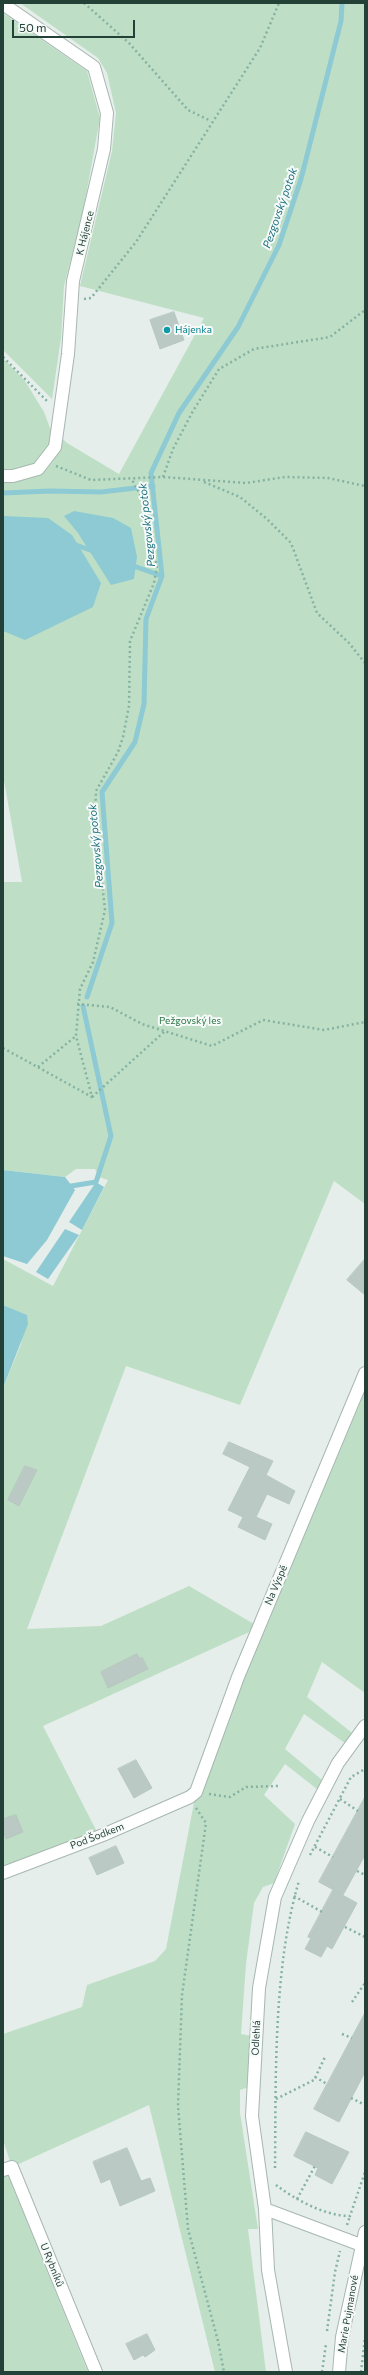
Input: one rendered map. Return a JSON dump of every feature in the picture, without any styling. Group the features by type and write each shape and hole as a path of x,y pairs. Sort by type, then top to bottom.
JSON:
{"street":[{"name":"K Hájence","path":"3,4 94,67 107,113 104,149 73,281 73,302 55,447 38,469 13,476 3,476"},
{"name":"Na Výspě","path":"193,1794 238,1677 365,1372"},
{"name":"Odlehlá","path":"286,2372 268,2270 265,2209 252,2116 259,1988 275,1896 308,1821 338,1763 365,1726"},
{"name":"Pod Šodkem","path":"3,1873 103,1834 193,1794"},
{"name":"U Rybníků","path":"3,2170 12,2167 96,2372"},
{"path":"265,2209 361,2245"},
{"name":"Marie Pujmanové","path":"339,2372 342,2337 365,2232"}],"path":[{"path":"84,3 129,43 188,110 211,121"},
{"path":"73,302 91,298 136,242 211,121 260,48 279,3"},
{"path":"163,477 174,449 193,411 219,369 254,349 330,337 365,310"},
{"path":"3,358 60,414"},
{"path":"44,462 91,480 132,480 163,477 246,483 285,477 328,478 365,486"},
{"path":"92,1096 76,1036 77,1004 80,989 93,962 105,910 95,818 96,791 118,752 123,737 129,706 130,641 154,583 157,566 152,543 149,510 132,480"},
{"path":"203,481 240,497 267,519 291,543 317,613 349,643 365,663"},
{"path":"77,1004 110,1008 142,1024 212,1046 263,1020 324,1030 365,1022"},
{"path":"92,1096 164,1032"},
{"path":"38,1068 76,1036"},
{"path":"3,1048 92,1096"},
{"path":"308,1859 351,1778 365,1769"},
{"path":"224,2372 218,2341 188,2229 178,2106 182,1995 206,1823 193,1794 230,1797 246,1786 279,1786"},
{"path":"340,1800 358,1811"},
{"path":"314,1847 333,1857"},
{"path":"357,1871 365,1875"},
{"path":"275,2169 280,2000 291,1907 300,1878"},
{"path":"294,1896 322,1912"},
{"path":"345,1927 365,1937"},
{"path":"352,2002 365,1985"},
{"path":"342,2034 352,2038"},
{"path":"276,2099 314,2080 325,2057"},
{"path":"315,2077 327,2084"},
{"path":"351,2098 365,2105"},
{"path":"297,2199 316,2164"},
{"path":"327,2334 334,2272 350,2216 365,2172"},
{"path":"275,2177 275,2185 297,2199 339,2216 350,2216"},
{"path":"361,2372 365,2337"},
{"path":"322,2372 326,2341"}],"green space":[{"name":"Pežgovský les","path":"20,3 365,3 365,1204 334,1181 240,1405 126,1366 27,1629 101,1626 189,1586 259,1627 365,1373 365,1693 322,1662 307,1697 356,1736 349,1746 304,1714 285,1749 327,1784 322,1793 285,1764 264,1795 295,1824 274,1883 263,1887 254,1903 246,1964 241,2034 251,2036 251,2086 240,2090 240,2113 258,2229 248,2229 266,2372 215,2372 149,2105 12,2167 3,2140 3,2034 82,2007 87,1985 155,1961 166,1949 196,1792 258,1628 43,1726 98,1834 3,1873 3,1388 21,1344 26,1315 3,1305 3,1259 53,1286 108,1180 99,1177 95,1169 76,1169 65,1177 3,1170 3,882 22,882 3,775 3,358 25,381 44,412 50,428 67,443 119,474 204,318 80,286 112,151 116,113 107,73 98,58"},
{"path":"3,13 87,71 100,118 82,217 64,286 61,338 52,399 3,350"},
{"path":"8,2175 88,2372 3,2372 3,2176"}],"water":[{"path":"74,511 113,518 131,528 137,557 134,579 111,585 78,533 64,516"},
{"path":"3,516 48,518 72,535 101,583 93,607 25,640 3,631"},
{"path":"3,1170 65,1177 75,1190 47,1240 27,1264 3,1256"},
{"path":"96,1182 104,1187 82,1230 69,1222"},
{"path":"65,1229 79,1235 48,1279 36,1272"},
{"path":"3,1305 27,1315 28,1324 3,1388"}],"building":[{"name":"Hájenka","path":"174,312 184,340 160,349 150,320"},
{"path":"365,1259 365,1295 347,1280"},
{"path":"229,1442 273,1461 266,1475 295,1491 289,1504 267,1494 256,1517 272,1524 265,1540 238,1527 243,1517 228,1510 250,1467 223,1454"},
{"path":"25,1466 37,1470 19,1506 8,1500"},
{"path":"137,1654 140,1659 142,1657 148,1669 108,1688 101,1672"},
{"path":"136,1760 152,1788 134,1798 118,1769"},
{"path":"365,1797 365,1855 343,1895 319,1882"},
{"path":"16,1815 23,1832 6,1839 3,1831 3,1819"},
{"path":"116,1846 124,1863 97,1875 89,1858"},
{"path":"333,1890 357,1903 332,1949 327,1946 321,1957 305,1949 311,1938 308,1937"},
{"path":"365,2013 365,2072 339,2122 314,2109"},
{"path":"306,2132 349,2152 332,2184 315,2175 318,2168 294,2156"},
{"path":"127,2148 141,2181 150,2178 155,2191 120,2206 110,2179 101,2183 93,2162"},
{"path":"147,2334 155,2350 145,2357 143,2355 134,2360 126,2344"}],"waterway":[{"name":"Pezgovský potok","path":"87,997 112,923 102,792 135,742 144,704 146,619 162,576 151,473 179,413 238,327 279,245 301,179 341,21 342,3"},
{"path":"3,493 50,491 101,492 153,486"},
{"path":"73,544 93,551"},
{"path":"131,565 162,576"},
{"name":"Pezgovský potok","path":"65,1187 96,1182 111,1136 83,1006"}],"place":[{"name":"Hájenka","path":"167,330"}]}
